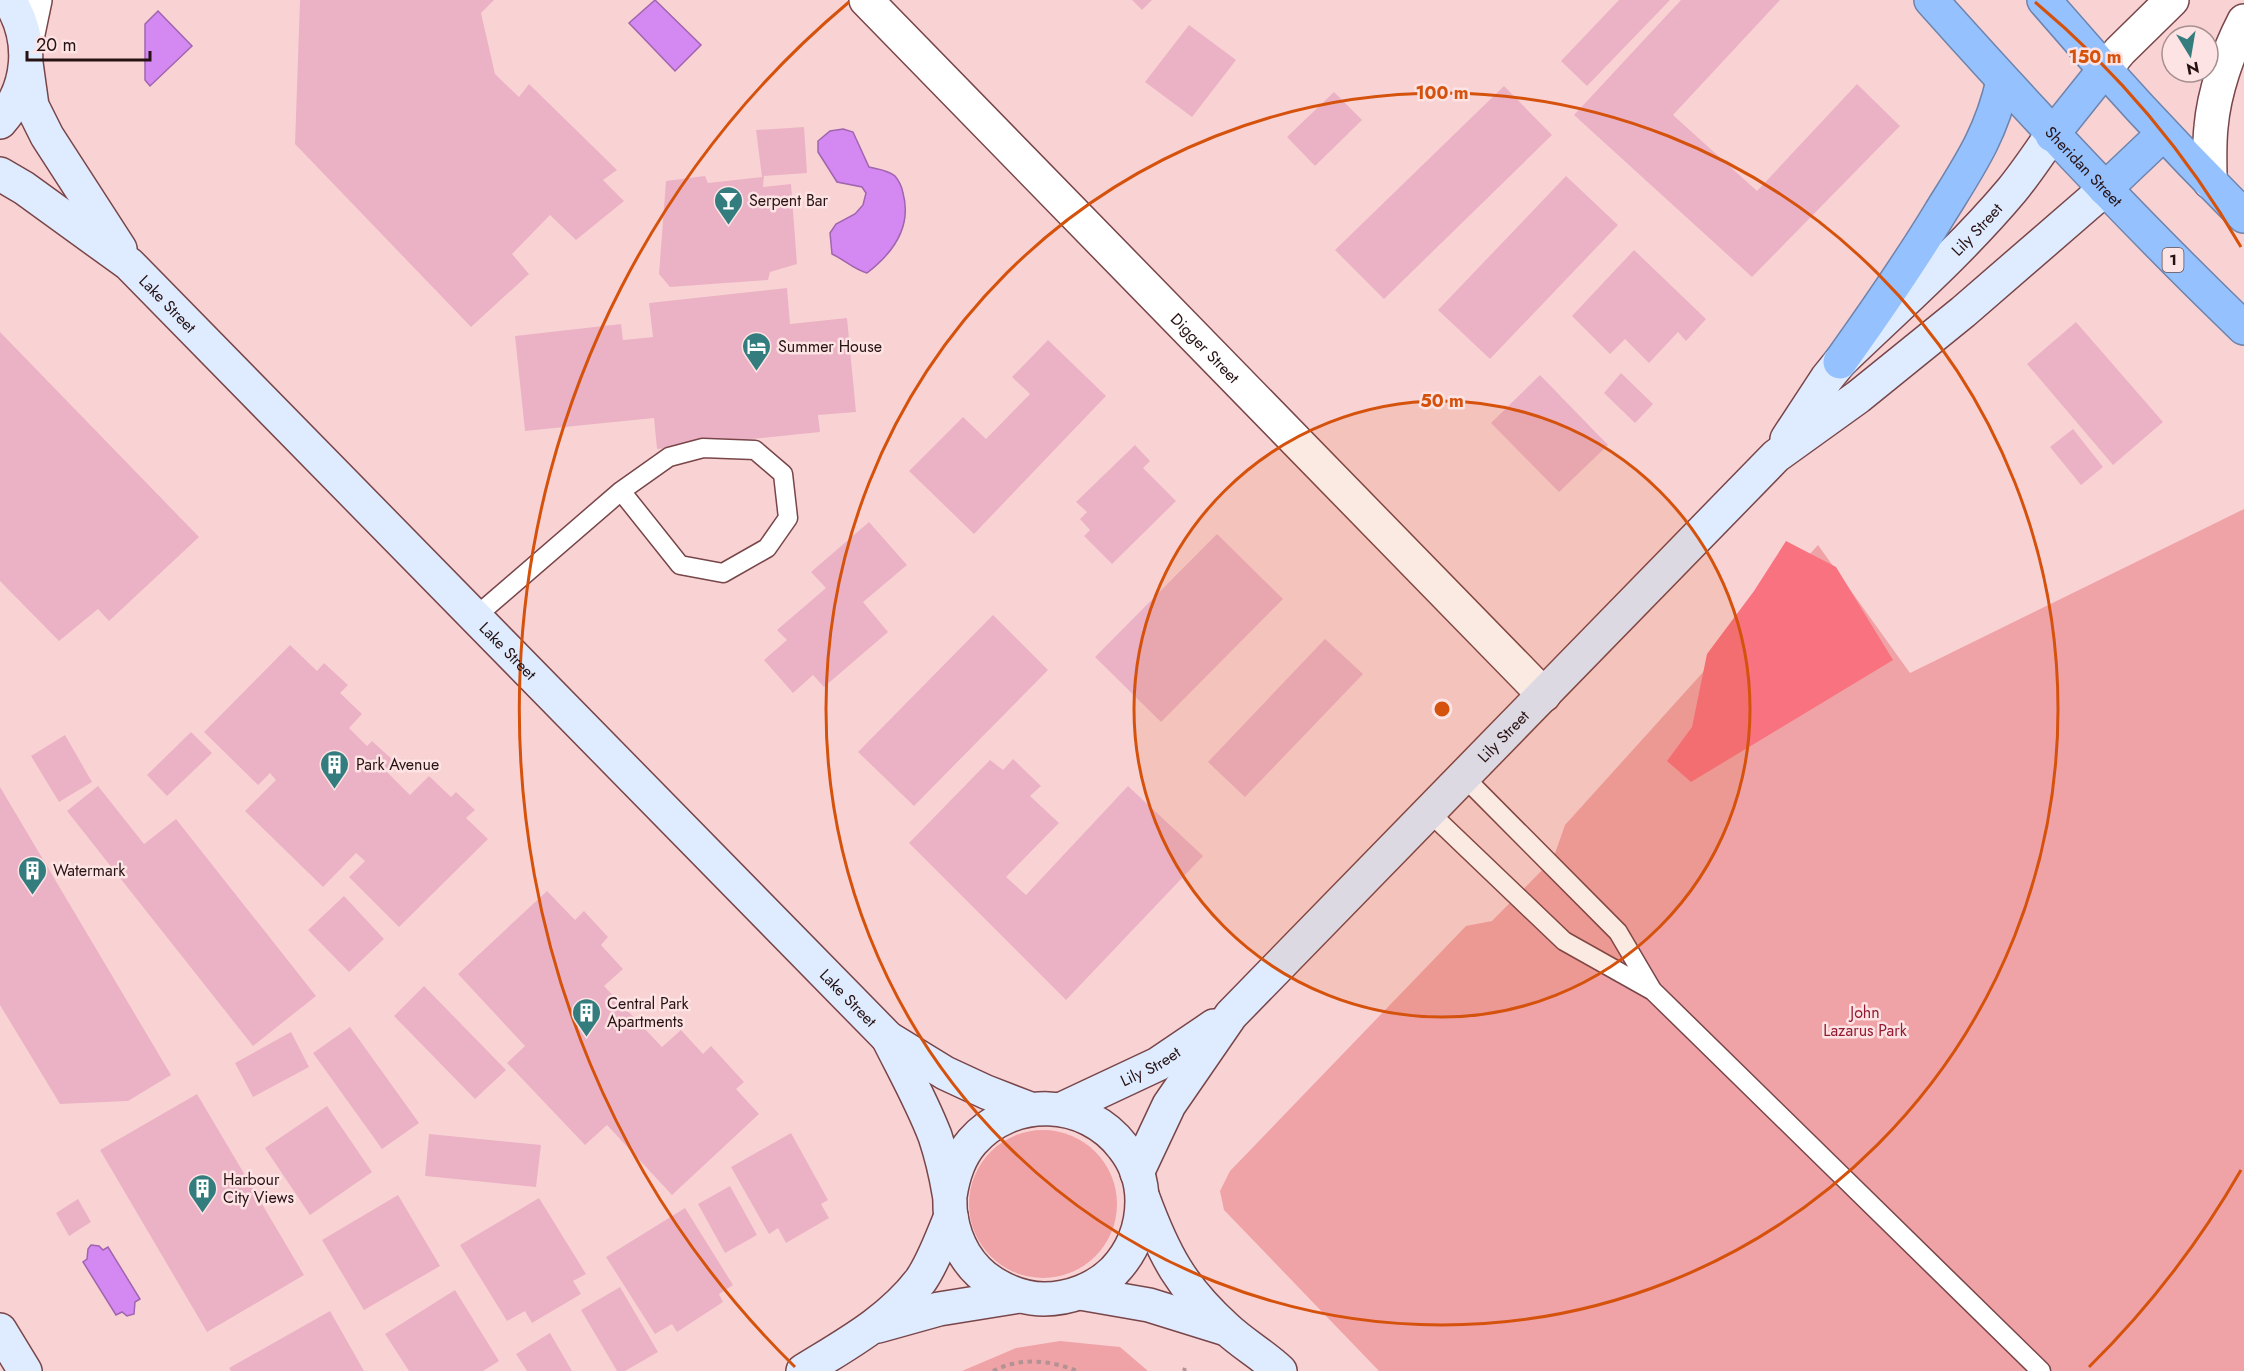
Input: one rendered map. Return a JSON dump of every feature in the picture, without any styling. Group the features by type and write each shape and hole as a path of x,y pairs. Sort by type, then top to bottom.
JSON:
{"highway":[{"name":"Sheridan Street","path":"1931,0 2052,135 2176,263 2244,328"},
{"path":"2044,0 2163,134 2244,216"},
{"name":"Lily Street","path":"2052,135 2104,70"},
{"path":"1840,362 1911,260 1978,152 1994,116 2004,81"},
{"name":"Lily Street","path":"2105,189 2163,134"}],"main road":[{"name":"Lake Street","path":"9,0 20,20 32,106 47,136 129,264"},
{"path":"0,122 19,93 26,53"},
{"name":"Lily Street","path":"1776,456 1840,362 1942,264 2012,190 2052,135"},
{"name":"Lake Street","path":"0,174 24,188 129,264 888,1038 945,1073 1030,1109"},
{"name":"Lily Street","path":"1140,1185 1169,1105 1231,1015 1776,456 1858,397 1972,305 2105,189"},
{"name":"Lily Street","path":"1062,1109 1158,1064 1231,1015"},
{"name":"Lake Street","path":"888,1038 935,1137 950,1206"},
{"path":"803,1371 872,1328 921,1279 938,1249 959,1163 971,1143 998,1121 1018,1112 1046,1108 1062,1109 1084,1116 1113,1135 1127,1153 1165,1252 1176,1273 1192,1294 1227,1329 1280,1371"},
{"path":"872,1328 939,1309 1020,1296 1050,1299 1080,1293 1107,1278 1127,1255 1139,1227 1140,1185"},
{"path":"950,1206 958,1244 973,1266 987,1280 1020,1296"},
{"path":"1080,1293 1149,1305 1227,1329"},
{"path":"0,1330 25,1371"}],"street":[{"path":"26,53 34,0"},
{"name":"Digger Street","path":"867,0 1544,695"},
{"name":"Lily Street","path":"2104,70 2172,0"},
{"path":"2210,182 2210,139 2214,106 2232,47 2244,21"}],"lane":[{"path":"475,617 621,490 669,457 703,448 755,450 783,474 788,518 767,548 723,573 680,565 621,490"},
{"path":"1464,777 1618,932 1653,991 2041,1371"},
{"path":"1429,812 1564,941 1653,991"}],"path":[{"path":"993,1371 1003,1366 1044,1361 1077,1371"}],"green space":[{"name":"John Lazarus Park","path":"2244,509 2244,1371 1379,1371 1224,1210 1220,1191 1230,1171 1466,926 1492,921 1553,859 1565,825 1818,545 1910,673"},
{"path":"1043,1130 1071,1136 1095,1152 1111,1176 1117,1204 1111,1232 1095,1256 1071,1272 1043,1278 1015,1272 991,1256 975,1232 969,1204 975,1176 991,1152 1015,1136"},
{"path":"1060,1341 1120,1347 1148,1371 962,1371 1016,1348"}],"shaded area":[{"path":"655,0 701,45 675,71 629,23"},
{"path":"158,11 192,46 150,86 145,80 145,24"},
{"path":"843,129 853,132 869,167 895,176 902,189 905,205 905,217 898,238 885,257 867,273 832,254 830,233 836,224 855,214 863,205 866,193 862,187 837,182 818,152 818,141 830,131"},
{"path":"1786,541 1836,567 1893,660 1691,782 1667,761 1692,727 1707,654 1754,591"},
{"path":"91,1245 99,1246 103,1250 108,1247 140,1299 135,1302 134,1314 127,1316 122,1312 116,1315 83,1262 87,1259"}],"building":[{"path":"300,0 494,0 481,13 495,74 519,97 529,84 617,170 603,180 624,201 576,240 550,215 512,254 529,274 471,327 295,144"},
{"path":"1132,0 1152,0 1142,10"},
{"path":"1619,0 1670,0 1587,86 1561,61"},
{"path":"1681,0 1780,0 1673,115 1757,191 1857,84 1900,126 1752,277 1574,115"},
{"path":"1189,25 1236,60 1192,117 1145,82"},
{"path":"1504,86 1552,135 1384,299 1335,250"},
{"path":"1334,92 1362,120 1315,166 1287,137"},
{"name":"Serpent Bar","path":"804,127 807,173 764,176 763,187 791,184 797,264 770,272 768,280 670,287 659,274 666,181 705,176 708,183 762,177 756,130"},
{"path":"1566,176 1618,225 1490,359 1438,310"},
{"path":"1634,250 1706,319 1686,341 1678,332 1649,363 1625,339 1610,354 1572,316"},
{"path":"787,288 790,324 847,318 856,412 818,415 820,432 657,449 654,418 525,431 515,336 621,324 623,340 653,337 649,303"},
{"path":"2076,322 2163,422 2113,465 2027,364"},
{"path":"0,332 199,537 109,621 98,609 59,641 0,581"},
{"path":"1048,340 1106,396 974,534 909,471 963,417 986,439 1030,394 1012,377"},
{"path":"1621,373 1653,404 1635,423 1604,393"},
{"path":"1540,375 1608,445 1559,492 1491,423"},
{"path":"2073,429 2103,467 2081,485 2050,447"},
{"path":"1135,445 1150,461 1143,468 1176,501 1112,564 1084,536 1090,530 1080,519 1087,512 1076,502"},
{"path":"869,522 907,565 863,602 888,632 824,687 813,675 793,693 764,660 787,640 777,630 826,588 811,572"},
{"path":"1217,534 1283,599 1161,722 1095,657"},
{"path":"993,615 1048,670 914,806 858,752"},
{"path":"1325,639 1363,674 1245,797 1208,762"},
{"name":"Park Avenue","path":"290,645 317,671 324,663 348,685 340,693 362,714 349,728 367,746 372,741 396,763 387,772 410,795 429,776 451,797 456,792 475,810 466,818 488,839 399,927 349,877 365,861 356,853 323,887 245,811 276,780 270,773 258,785 204,732"},
{"path":"191,732 212,753 167,796 147,775"},
{"path":"65,735 92,782 59,802 31,756"},
{"path":"1013,759 1041,786 1030,796 1059,823 1006,877 1026,895 1128,786 1203,856 1066,1000 909,843 990,760 1003,770"},
{"path":"98,786 144,844 176,819 316,996 253,1046 67,811"},
{"name":"Watermark","path":"0,787 171,1075 128,1101 60,1104 0,1005"},
{"name":"Central Park Apartments","path":"547,891 575,920 584,911 608,937 601,945 623,969 604,986 662,1047 681,1030 703,1054 711,1046 744,1082 736,1089 759,1114 672,1195 607,1125 585,1145 507,1063 525,1046 458,974"},
{"path":"344,896 384,939 349,972 308,930"},
{"path":"424,986 506,1070 475,1099 394,1016"},
{"path":"350,1027 419,1123 382,1149 313,1053"},
{"path":"291,1032 309,1067 253,1097 235,1063"},
{"name":"Harbour City Views","path":"197,1094 304,1275 207,1332 100,1150"},
{"path":"327,1106 372,1172 310,1215 265,1148"},
{"path":"791,1133 828,1200 821,1204 829,1218 786,1243 778,1228 769,1234 731,1167"},
{"path":"429,1134 541,1145 536,1187 425,1176"},
{"path":"730,1186 757,1235 725,1253 698,1204"},
{"path":"398,1195 440,1266 364,1310 322,1240"},
{"path":"539,1198 586,1274 573,1281 581,1294 532,1323 525,1311 507,1321 460,1245"},
{"path":"78,1199 91,1222 69,1236 56,1213"},
{"path":"685,1208 733,1285 719,1294 723,1302 677,1332 672,1324 655,1334 606,1257"},
{"path":"620,1287 658,1352 625,1371 617,1371 581,1310"},
{"path":"455,1290 499,1361 483,1371 409,1371 385,1334"},
{"path":"330,1311 364,1371 231,1371 229,1368"},
{"path":"550,1333 572,1371 527,1371 516,1354"}],"place":[{"name":"Serpent Bar","path":"728,226"},
{"name":"Summer House","path":"757,372"},
{"name":"Park Avenue","path":"335,790"},
{"name":"Watermark","path":"32,896"},
{"name":"Central Park Apartments","path":"586,1038"},
{"name":"Harbour City Views","path":"202,1214"}]}
